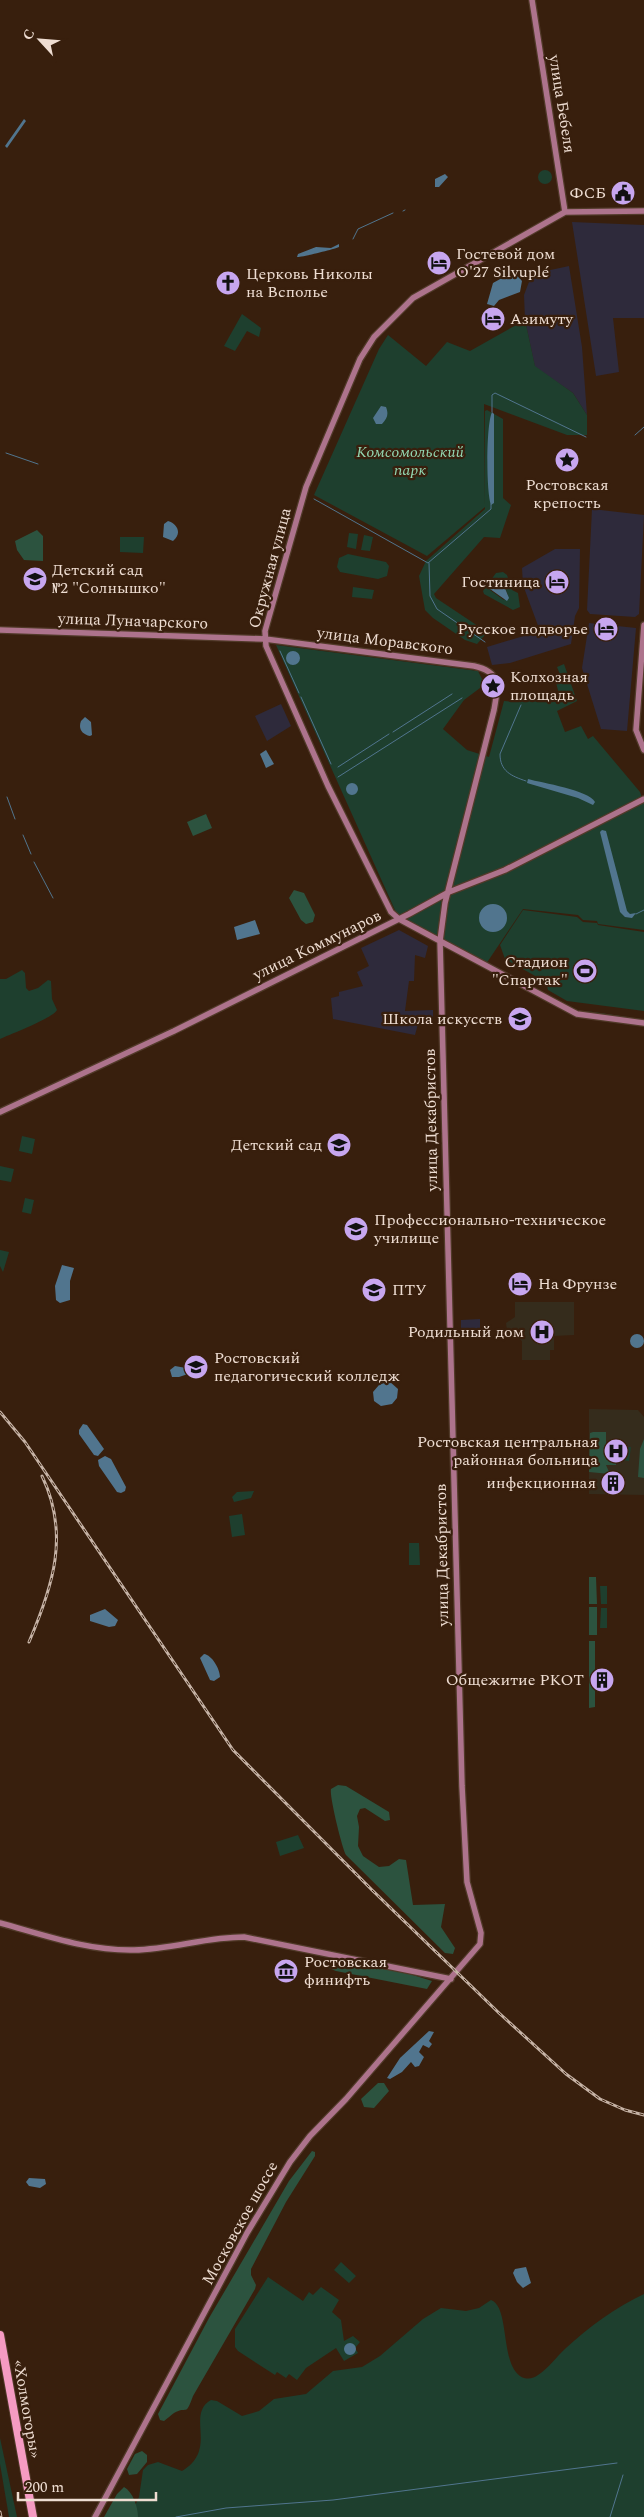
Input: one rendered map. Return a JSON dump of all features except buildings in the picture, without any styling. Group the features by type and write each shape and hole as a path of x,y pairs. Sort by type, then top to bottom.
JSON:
{"highway":[{"name":"«Холмогоры»","path":"0,2335 33,2517"}],"street":[{"name":"улица Бебеля","path":"532,0 565,212"},
{"name":"Окружная улица","path":"644,211 565,212 413,298 392,317 366,348 306,487 268,616 265,639 328,786 391,912 399,919 576,1014 644,1023"},
{"path":"644,625 636,730 644,750"},
{"name":"улица Луначарского","path":"0,630 265,639"},
{"name":"улица Моравского","path":"265,639 474,666 489,671 496,680"},
{"name":"улица Декабристов","path":"476,1952 481,1938 467,1882 462,1786 440,941 449,892 494,710 496,680"},
{"name":"улица Коммунаров","path":"0,1112 152,1041 399,919 449,892 505,870 644,799"},
{"path":"0,1923 88,1947 118,1950 153,1949 222,1937 244,1937 451,1979"},
{"name":"Московское шоссе","path":"95,2517 271,2191 310,2136 342,2104 476,1952"}],"shaded area":[{"path":"572,222 644,225 644,318 613,318 619,372 596,376"},
{"path":"569,266 582,347 587,415 573,393 535,367 525,320 524,295 532,274"},
{"path":"592,509 644,515 639,614 635,617 590,614 587,610"},
{"path":"555,549 580,549 579,608 575,616 571,644 510,663 492,665 487,647 540,631 523,585 522,568"},
{"path":"589,623 636,628 627,731 601,729 582,668"},
{"path":"281,704 291,726 267,741 255,716"},
{"path":"399,930 428,946 425,958 415,955 414,981 409,981 405,1011 433,1010 433,1026 418,1024 415,1035 333,1019 331,998 339,996 339,992 363,986 357,972 369,966 361,948"},
{"name":"Родильный дом","path":"515,1302 574,1302 574,1335 554,1336 554,1350 550,1350 550,1360 522,1360 522,1341 507,1330 506,1323 515,1317"},
{"path":"480,1319 480,1334 461,1334 461,1320"},
{"name":"Ростовская центральная районная больница","path":"589,1409 638,1410 644,1417 644,1495 589,1494"}],"green space":[{"path":"545,170 550,172 552,177 550,182 545,184 540,182 538,177 540,172"},
{"path":"242,314 261,328 259,337 247,331 235,351 224,346"},
{"name":"Комсомольский парк","path":"525,320 535,366 573,393 587,415 587,435 567,435 484,404 485,507 427,556 314,495 379,349 388,335 426,366 447,342 470,351"},
{"path":"487,410 503,419 503,498 511,505 500,538 484,537 434,594 436,598 484,630 485,635 477,644 465,640 433,618 425,610 419,576 426,561 485,509 485,411"},
{"path":"37,530 43,536 43,561 24,560 17,550 15,541"},
{"path":"349,533 358,534 356,549 347,547"},
{"path":"364,535 373,537 370,551 361,550"},
{"path":"120,537 144,537 143,553 120,552"},
{"path":"348,554 386,562 389,566 387,576 378,579 340,572 337,567 339,558"},
{"path":"503,572 507,575 512,590 518,593 520,607 513,610 484,594 483,591 496,573","holes":["504,586 508,595 504,600 490,590"]},
{"path":"353,587 374,590 372,599 352,597"},
{"path":"276,645 478,671 482,679 480,688 464,700 443,729 467,750 489,757 504,701 516,702 559,694 555,679 561,677 557,667 564,664 577,701 557,711 565,732 581,726 588,739 593,736 640,792 644,803 644,930 598,924 597,921 583,920 578,915 523,909 486,964 399,919"},
{"path":"206,814 212,828 193,836 187,822"},
{"path":"294,890 304,893 315,915 313,922 306,924 301,920 289,898"},
{"name":"Стадион \"Спартак\"","path":"523,910 577,917 583,922 644,932 644,1011 567,1001 548,990 546,982 505,959 500,945"},
{"path":"22,970 25,973 26,988 29,991 38,988 48,980 51,981 52,999 57,1010 40,1021 0,1039 0,979 6,979"},
{"path":"587,1011 640,1019 639,1020"},
{"path":"22,1136 35,1139 32,1154 19,1151"},
{"path":"0,1166 14,1169 11,1182 0,1180"},
{"path":"25,1198 34,1200 31,1214 22,1212"},
{"path":"0,1250 9,1252 3,1272 0,1266"},
{"path":"606,1432 606,1460 616,1460 616,1465 606,1465 610,1474 589,1472 590,1433"},
{"path":"644,1439 644,1478 638,1477 640,1449"},
{"path":"621,1447 631,1447 629,1461 621,1460"},
{"path":"254,1491 251,1498 234,1502 232,1497 237,1492"},
{"path":"242,1514 245,1535 232,1537 229,1516"},
{"path":"409,1543 419,1543 420,1565 409,1565"},
{"path":"589,1577 596,1577 597,1604 589,1604"},
{"path":"600,1586 607,1586 607,1604 601,1604"},
{"path":"589,1607 597,1607 597,1635 589,1635"},
{"path":"601,1608 607,1608 607,1628 600,1628"},
{"path":"589,1641 595,1641 595,1707 589,1708"},
{"path":"338,1785 346,1786 389,1812 390,1820 385,1821 365,1808 360,1809 357,1816 359,1827 358,1846 363,1856 379,1867 389,1866 399,1859 406,1860 413,1905 445,1904 441,1927 455,1948 453,1954 445,1953 346,1855 336,1822 331,1793 331,1789"},
{"path":"298,1835 304,1848 280,1856 276,1842"},
{"path":"327,1959 400,1971 432,1981 427,1989 336,1971 326,1967"},
{"path":"378,2083 384,2083 389,2091 374,2108 364,2107 361,2099"},
{"path":"312,2151 315,2152 315,2156 286,2202 251,2269 251,2275 256,2285 255,2289 193,2396 189,2407 186,2410 174,2413 164,2421 160,2420 158,2414 209,2318 289,2181"},
{"path":"341,2262 356,2276 349,2283 334,2270"},
{"path":"268,2277 303,2301 309,2292 313,2295 321,2287 339,2300 332,2312 341,2320 344,2341 353,2336 360,2342 355,2348 358,2353 344,2361 336,2348 306,2368 297,2380 289,2374 286,2378 277,2372 275,2375 238,2351 235,2347 235,2329"},
{"path":"644,2294 644,2517 130,2517 139,2497 143,2470 148,2465 158,2462 182,2471 193,2462 201,2443 201,2414 204,2406 211,2400 217,2401 242,2416 259,2411 274,2399 306,2394 333,2371 362,2367 380,2356 423,2319 441,2308 466,2311 479,2308 491,2300 497,2305 501,2313 507,2348 514,2369 522,2377 532,2378 546,2369 566,2348 593,2325 613,2311"},
{"path":"0,2438 17,2517 9,2517 0,2464"},
{"path":"142,2451 147,2455 147,2462 137,2474 129,2475 127,2469 135,2454"},
{"path":"124,2487 130,2492 134,2500 138,2517 104,2517 117,2494"}],"water":[{"path":"24,119 26,121 7,148 5,146"},
{"path":"445,174 448,177 439,187 435,187 435,179"},
{"path":"339,244 339,247 336,248 297,257 298,254 316,247 331,248"},
{"path":"514,272 522,281 520,292 499,300 494,306 487,304 493,283 502,278 501,276"},
{"path":"381,406 386,407 387,416 382,424 376,424 373,418"},
{"path":"492,412 494,414 494,503 491,505 487,458"},
{"path":"168,521 174,524 178,530 173,541 163,537 164,524"},
{"path":"497,580 502,581 509,598 507,601 490,589"},
{"path":"290,651 296,651 300,658 296,665 290,665 286,661 286,655"},
{"path":"85,717 91,722 92,735 90,736 80,729 81,721"},
{"path":"266,750 274,764 266,768 260,754"},
{"path":"528,779 584,794 595,802 593,805 578,798 527,783"},
{"path":"354,783 357,784 357,794 350,795 347,794 346,787 347,784"},
{"path":"602,830 606,831 627,911 630,914 636,913 632,918 625,917 620,912 600,832"},
{"path":"493,904 503,908 507,918 503,928 493,932 483,928 479,918 483,908"},
{"path":"255,920 260,934 237,940 234,927"},
{"path":"62,1265 74,1268 70,1281 70,1300 60,1303 56,1300 55,1286"},
{"path":"634,1334 640,1334 644,1341 640,1348 634,1348 630,1344 630,1338"},
{"path":"175,1366 186,1368 188,1374 172,1377 170,1370"},
{"path":"389,1381 398,1389 397,1398 392,1404 381,1406 374,1401 373,1392 379,1385"},
{"path":"83,1424 87,1425 104,1449 98,1456 94,1455 79,1434"},
{"path":"105,1456 111,1459 126,1487 125,1491 121,1493 117,1492 99,1466 98,1460"},
{"path":"105,1609 118,1620 115,1626 109,1627 90,1621 90,1615"},
{"path":"204,1654 213,1660 219,1670 220,1677 214,1681 210,1680 200,1658"},
{"path":"429,2031 434,2032 429,2041 432,2044 429,2048 423,2045 419,2052 424,2057 419,2066 415,2067 411,2062 402,2072 390,2079 387,2078 400,2058"},
{"path":"29,2178 45,2179 46,2184 40,2188 29,2186 26,2182"},
{"path":"526,2267 531,2283 523,2288 517,2282 513,2273 515,2269"},
{"path":"348,2343 352,2343 356,2349 352,2355 348,2355 344,2351 344,2347"}],"waterway":[{"path":"353,239 358,229 393,213"},
{"path":"492,412 492,395 495,393 586,437"},
{"path":"635,435 644,427"},
{"path":"6,453 38,464"},
{"path":"314,499 428,563 491,509 491,504"},
{"path":"429,563 430,596 437,609 485,642"},
{"path":"280,651 299,693"},
{"path":"393,732 452,694"},
{"path":"301,697 331,764"},
{"path":"338,777 462,698"},
{"path":"521,705 500,754 504,769 526,781"},
{"path":"338,767 389,734"},
{"path":"7,797 15,819"},
{"path":"23,835 31,854"},
{"path":"34,862 53,898"},
{"path":"636,914 644,910"},
{"path":"176,2517 226,2508 333,2500 617,2463"},
{"path":"610,2517 623,2475"}],"railway":[{"path":"0,1412 25,1442 233,1750 372,1890 499,2013 566,2074 600,2099 625,2110 644,2115"},
{"path":"29,1642 51,1580 57,1539 50,1497 42,1476"},
{"path":"0,2512 1,2517"}],"place":[{"name":"ФСБ","path":"623,193"},
{"name":"Гостевой дом O'27 Silvuplé","path":"439,263"},
{"name":"Церковь Николы на Всполье","path":"228,283"},
{"name":"Азимуту","path":"493,319"},
{"name":"Ростовская крепость","path":"567,460"},
{"name":"Детский сад №2 \"Солнышко\"","path":"35,579"},
{"name":"Гостиница","path":"557,582"},
{"name":"Русское подворье","path":"606,629"},
{"name":"Колхозная площадь","path":"493,686"},
{"name":"Стадион \"Спартак\"","path":"585,971"},
{"name":"Школа искусств","path":"520,1019"},
{"name":"Детский сад","path":"339,1145"},
{"name":"Профессионально-техническое училище","path":"356,1229"},
{"name":"На Фрунзе","path":"520,1284"},
{"name":"ПТУ","path":"374,1290"},
{"name":"Родильный дом","path":"542,1332"},
{"name":"Ростовский педагогический колледж","path":"196,1367"},
{"name":"Ростовская центральная районная больница","path":"616,1451"},
{"name":"инфекционная","path":"613,1483"},
{"name":"Общежитие РКОТ","path":"602,1680"},
{"name":"Ростовская финифть","path":"286,1971"}]}
